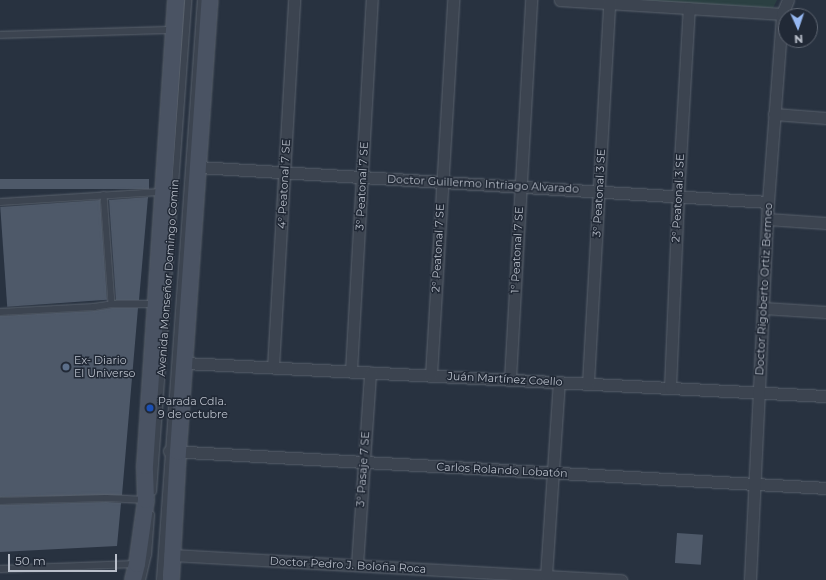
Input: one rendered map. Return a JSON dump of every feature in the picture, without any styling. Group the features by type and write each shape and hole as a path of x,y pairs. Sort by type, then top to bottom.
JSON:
{"main road":[{"name":"Avenida Monseñor Domingo Comin","path":"133,580 150,505 146,466 176,0"},
{"name":"Avenida Monseñor Domingo Comin","path":"171,580 173,451 185,363 210,0"}],"street":[{"name":"4° Peatonal 7 SE","path":"273,367 294,0"},
{"name":"3° Peatonal 7 SE","path":"351,371 372,0"},
{"name":"2° Peatonal 7 SE","path":"431,375 441,182 453,0"},
{"name":"1° Peatonal 7 SE","path":"510,379 530,0"},
{"path":"560,0 778,14"},
{"name":"3° Peatonal 3 SE","path":"588,383 609,3"},
{"name":"2° Peatonal 3 SE","path":"670,388 678,196 689,8"},
{"name":"Doctor Rigoberto Ortiz Bermeo","path":"750,580 767,219 779,48"},
{"path":"774,114 826,118"},
{"name":"Doctor Guillermo Intriago Alvarado","path":"198,167 768,202"},
{"path":"767,219 826,223"},
{"path":"763,308 826,312"},
{"name":"Juán Martínez Coello","path":"185,363 826,396"},
{"name":"3° Pasaje 7 SE","path":"357,565 370,372"},
{"path":"546,576 559,382"},
{"name":"Carlos Rolando Lobatón","path":"173,451 826,488"},
{"name":"Doctor Pedro J. Boloña Roca","path":"172,555 621,580"}],"lane":[{"name":"Avenida Monseñor Domingo Comin","path":"142,580 148,555 150,505 188,0"},
{"name":"Avenida Monseñor Domingo Comin","path":"160,580 173,451 201,0"},
{"path":"0,35 173,30"},
{"path":"0,202 163,192"},
{"path":"104,195 112,304"},
{"path":"0,312 112,304 157,304"},
{"path":"0,500 106,498 150,505"},
{"path":"0,569 137,564"}],"green space":[{"path":"624,0 777,0 773,8"}],"building":[{"path":"0,179 149,179 149,189 0,189"},
{"path":"148,197 139,300 116,300 109,200"},
{"path":"100,200 107,300 7,307 0,207"},
{"path":"112,308 138,308 122,495 0,497 0,316 94,311"},
{"path":"106,502 121,503 117,546 0,552 0,505"},
{"path":"677,533 703,535 701,565 675,563"}],"place":[{"name":"Ex- Diario El Universo","path":"66,367"},
{"name":"Parada Cdla. 9 de octubre","path":"150,408"}]}
